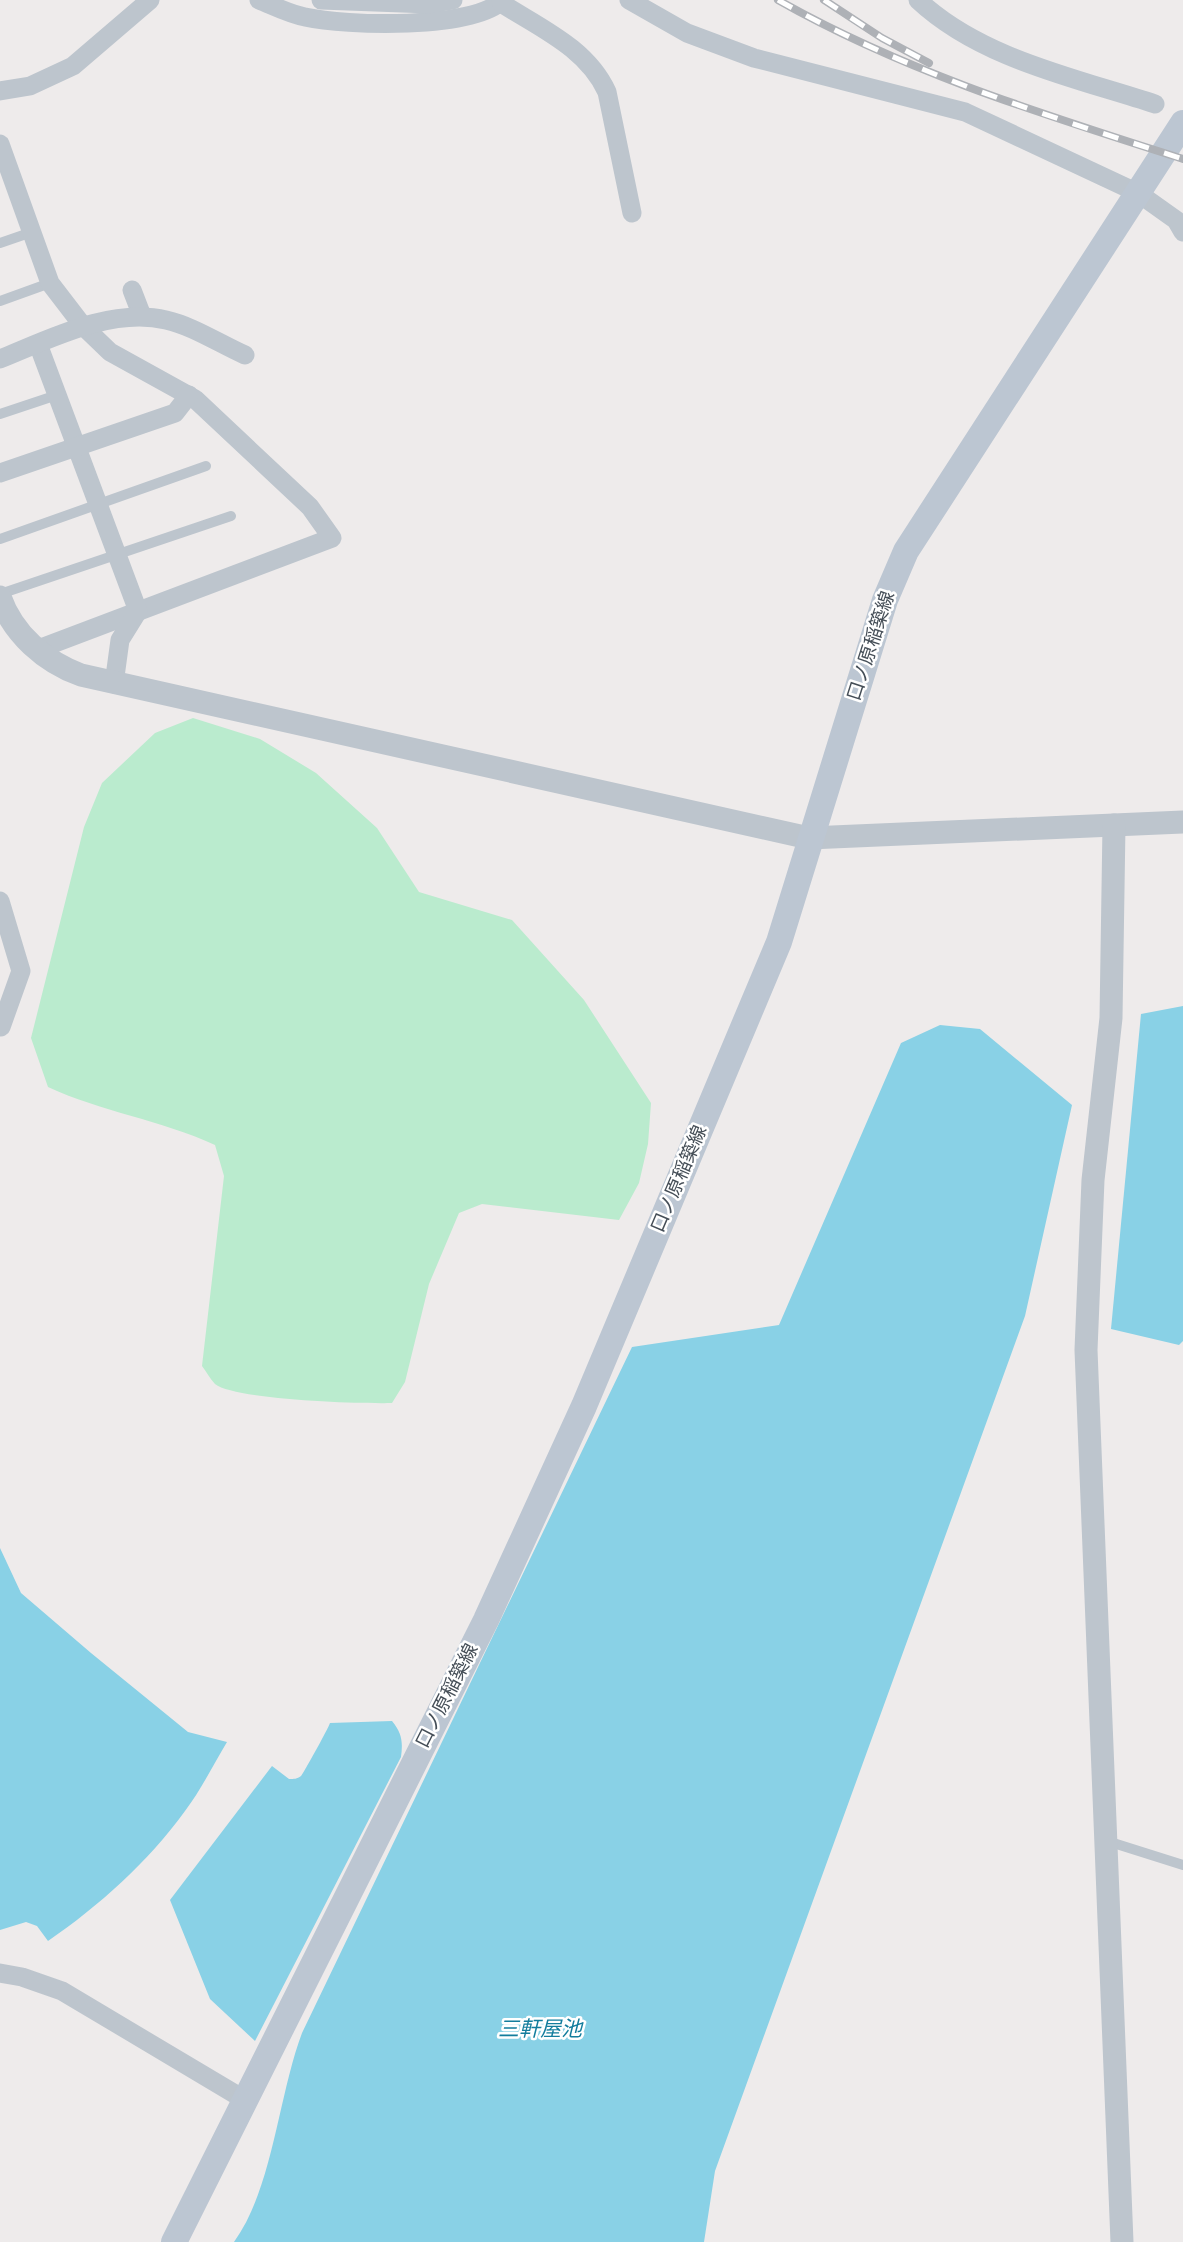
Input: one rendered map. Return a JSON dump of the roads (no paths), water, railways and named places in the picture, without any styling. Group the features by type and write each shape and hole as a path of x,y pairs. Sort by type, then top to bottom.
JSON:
{"main road":[{"name":"口ノ原稲築線","path":"174,2242 486,1620 584,1406 779,942 809,838 885,600 906,551 1183,123"}],"street":[{"path":"0,91 30,86 73,66 150,0"},
{"path":"259,0 302,16 346,22 455,20 481,13 502,1 576,51 601,79 607,92 632,213"},
{"path":"321,0 429,5 453,0"},
{"path":"629,0 687,33 754,58 965,113 1138,193 1176,220 1183,232"},
{"path":"918,0 977,41 1155,104"},
{"path":"0,144 7,186 32,232 50,283 83,327 110,352 189,395 310,507 332,538 36,650"},
{"path":"132,290 142,316"},
{"path":"0,359 83,327 142,316 169,320 245,355"},
{"path":"38,344 138,611"},
{"path":"0,473 175,413 189,395"},
{"path":"0,596 4,610 36,650 60,668 114,684 809,838 1183,822"},
{"path":"114,684 120,640 138,611"},
{"path":"1114,825 1111,1018 1093,1180 1086,1350 1122,2242"},
{"path":"0,901 21,971 1,1027"},
{"path":"0,1973 22,1977 62,1991 245,2100"}],"lane":[{"path":"0,243 32,232"},
{"path":"0,301 50,283"},
{"path":"0,414 57,395"},
{"path":"0,539 97,502 206,466"},
{"path":"0,596 117,553 231,516"},
{"path":"1106,1840 1183,1865"}],"water":[{"path":"1183,1006 1183,1341 1179,1345 1111,1329 1141,1014"},
{"name":"三軒屋池","path":"940,1025 980,1029 1072,1105 1025,1316 715,2171 704,2242 234,2242 258,2196 302,2033 632,1347 779,1325 901,1043"},
{"path":"0,1548 21,1593 91,1653 188,1732 227,1742 191,1803 155,1848 104,1898 48,1941 37,1926 26,1922 0,1930"},
{"path":"392,1721 401,1738 401,1757 255,2041 210,1999 170,1900 272,1766 289,1779 297,1778 303,1773 330,1723"}],"railway":[{"path":"778,0 875,49 976,90 1183,159"},
{"path":"824,0 882,38 929,63"}]}
